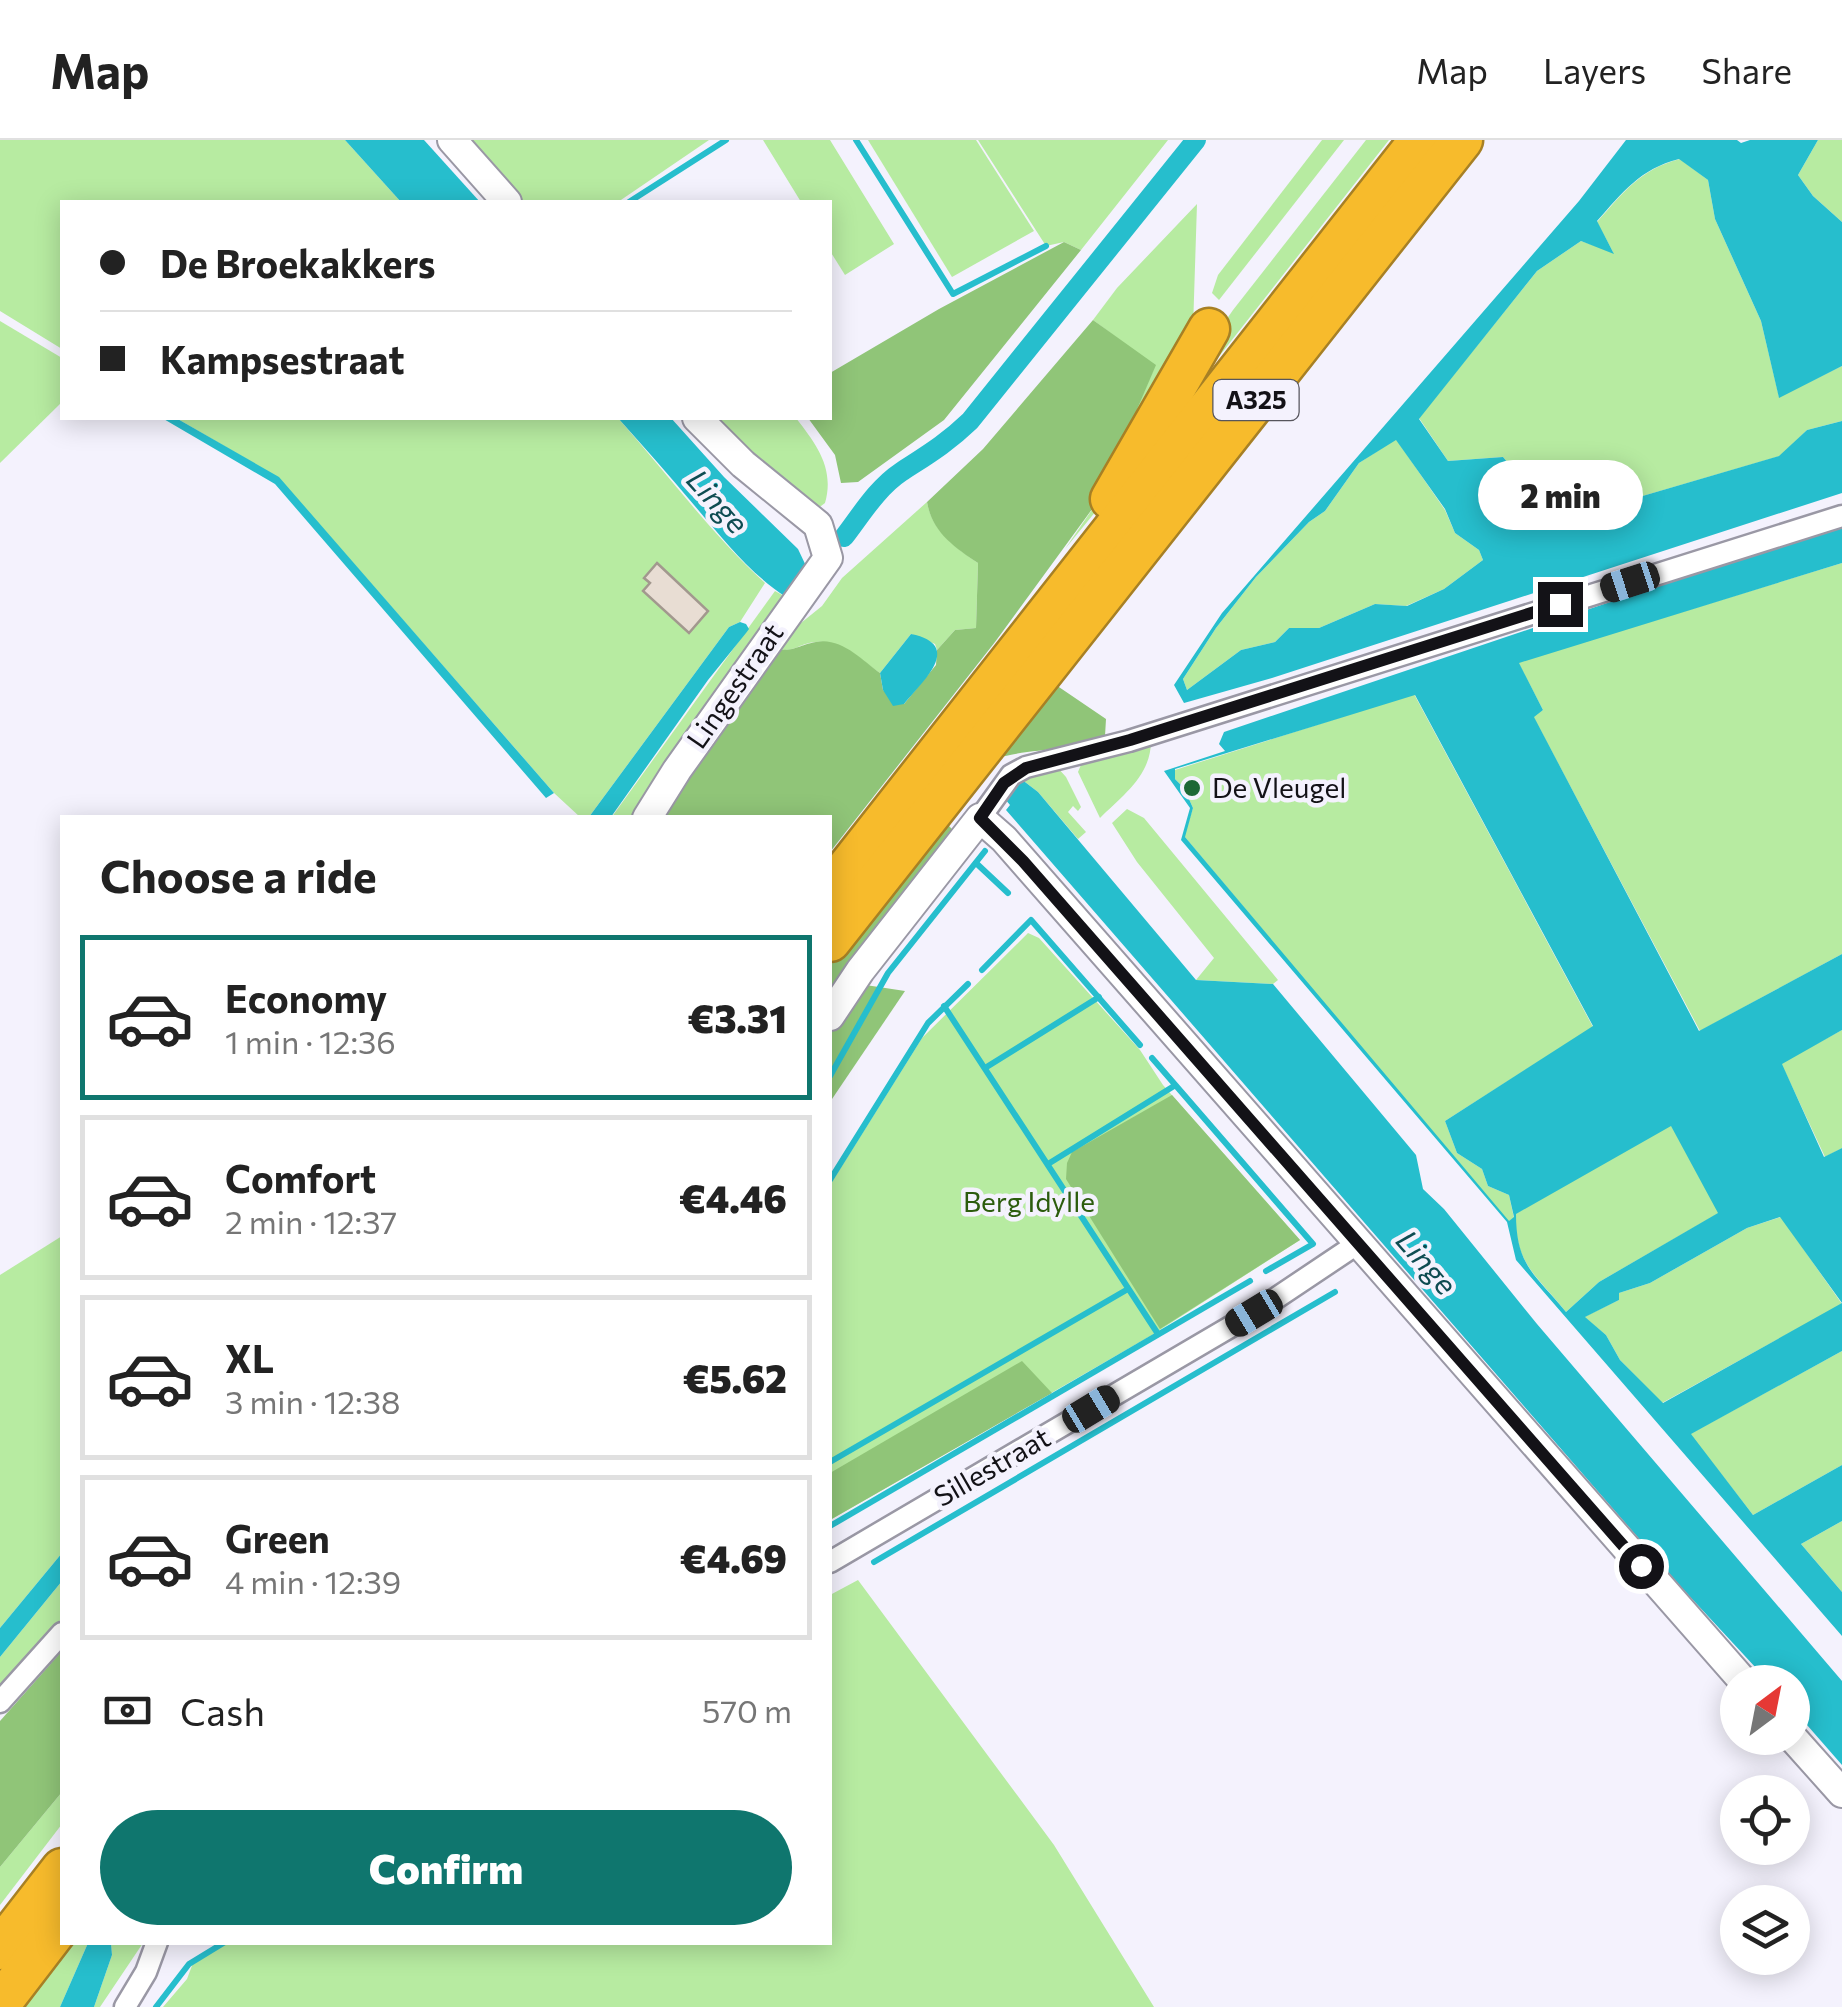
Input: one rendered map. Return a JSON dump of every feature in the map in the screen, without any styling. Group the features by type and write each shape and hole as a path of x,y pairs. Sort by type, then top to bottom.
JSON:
{"highway":[{"name":"A325","path":"832,887 1420,140"},
{"name":"A325","path":"832,938 1462,140"},
{"path":"1073,580 1099,520 1209,329"},
{"path":"0,1949 60,1872"},
{"path":"0,2004 60,1926"}],"street":[{"path":"452,140 505,200"},
{"name":"Lingestraat","path":"648,815 828,558 818,525 743,464 699,420"},
{"path":"832,1013 1004,783 1026,768 1141,737 1842,516"},
{"path":"980,818 1030,868 1729,1665"},
{"name":"Sillestraat","path":"832,1561 1254,1313 1357,1244"},
{"path":"0,1702 60,1635"},
{"path":"1808,1755 1842,1793"},
{"path":"126,2007 156,1945"}],"green space":[{"path":"0,140 345,140 399,200 60,200 60,348 0,311"},
{"path":"464,140 709,140 621,200 516,200"},
{"path":"763,140 830,140 894,244 845,275 832,254 832,200 800,200"},
{"path":"868,140 976,140 1034,231 952,277"},
{"path":"978,140 1168,140 1081,250 1064,242 1046,246"},
{"path":"1322,140 1344,140 1219,300 1212,293 1218,275"},
{"path":"1366,140 1389,140 1173,415 1199,359 1233,310"},
{"path":"1818,140 1842,140 1842,222 1813,196 1798,175"},
{"path":"1680,159 1708,180 1715,219 1761,321 1779,397 1842,366 1842,421 1807,430 1780,456 1588,512 1546,510 1503,457 1448,461 1419,418 1537,271 1581,241 1613,252 1597,222 1643,176"},
{"path":"1197,204 1193,329 1114,489 1065,549 1098,501 1155,366 1093,320 1117,288"},
{"path":"1064,242 1081,250 944,420 858,482 841,483 835,455 809,420 832,420 832,372"},
{"path":"1093,320 1156,365 1098,501 995,642 832,849 832,815 657,815 770,648 790,649 825,641 842,646 880,673 883,690 904,704 936,665 937,650 955,630 976,628 978,563 939,530 927,502 983,449"},
{"path":"0,321 60,357 60,404 0,463"},
{"path":"179,420 620,420 708,524 765,583 740,622 729,627 590,815 578,815 554,793 279,478"},
{"path":"710,420 797,420 817,447 828,479 825,503 817,509"},
{"path":"1396,439 1445,510 1455,533 1479,550 1483,560 1444,589 1406,606 1375,604 1319,628 1289,628 1275,642 1241,650 1187,690 1183,679 1256,577 1309,522 1325,511 1359,463"},
{"path":"927,502 939,530 978,563 976,628 955,630 937,650 935,644 911,634 880,673 834,644 816,642 786,650 770,648 822,606 842,578"},
{"path":"1842,563 1842,954 1700,1031 1533,716 1543,710 1518,662"},
{"path":"775,591 786,597 638,815 613,815"},
{"path":"1053,683 1106,719 1105,736 1077,745 991,760"},
{"path":"1414,694 1593,1027 1445,1121 1457,1153 1482,1169 1488,1186 1509,1195 1514,1218 1508,1222 1184,836 1193,808 1175,779 1175,770"},
{"path":"1151,741 1141,775 1100,818 1078,772 1083,760"},
{"path":"1057,767 1081,807 1078,811 1073,806 1068,812 1086,832 1078,839 1038,792 1021,779"},
{"path":"1127,809 1144,818 1278,980 1273,984 1196,980 1214,958 1137,862 1112,823"},
{"path":"944,821 953,830 889,912 832,998 832,963"},
{"name":"Berg Idylle","path":"1028,933 1039,938 1140,1050 1163,1085 1300,1240 1152,1335 832,1519 832,1182 922,1038"},
{"path":"859,984 905,991 832,1099 832,1027"},
{"path":"1842,1030 1842,1148 1825,1157 1781,1063"},
{"path":"1172,1095 1300,1240 1160,1329 1066,1179 1072,1152"},
{"path":"1671,1125 1719,1213 1599,1282 1566,1312 1524,1258 1515,1214"},
{"path":"1781,1217 1842,1304 1662,1403 1620,1360 1606,1335 1584,1317 1619,1300 1619,1293 1650,1283 1747,1228"},
{"path":"60,1237 60,1555 0,1628 0,1275"},
{"path":"1842,1351 1842,1465 1753,1515 1690,1434"},
{"path":"1022,1361 1052,1393 832,1519 832,1472"},
{"path":"1842,1521 1842,1592 1801,1544"},
{"path":"858,1580 1054,1845 1154,2007 163,2007 187,1979 193,1963 224,1945 832,1945 832,1594"},
{"path":"60,1583 60,1620 0,1688 0,1657"},
{"path":"60,1653 60,1794 0,1867 0,1721"},
{"path":"60,1794 60,1827 0,1905 0,1867"},
{"path":"66,1945 87,1945 60,2007 20,2007"},
{"path":"111,1945 142,1945 100,2007 94,2007 112,1955"}],"water":[{"path":"345,140 424,140 478,200 399,200"},
{"path":"1626,140 1818,140 1798,175 1813,196 1842,222 1842,366 1779,398 1761,321 1715,219 1708,180 1679,159 1643,175 1597,221 1614,254 1581,241 1537,271 1419,419 1448,461 1503,457 1546,509 1588,512 1779,456 1807,430 1842,421 1842,493 1184,703 1174,685 1222,613 1579,201","holes":["1396,440 1445,509 1455,533 1479,550 1483,560 1444,589 1407,606 1375,604 1319,628 1289,628 1275,642 1241,650 1187,690 1183,679 1216,628 1256,577 1309,522 1325,511 1359,463"]},
{"path":"165,420 179,420 279,477 554,793 546,798 275,484"},
{"name":"Linge","path":"620,420 673,420 798,549 807,568 786,597 737,555"},
{"path":"1842,524 1842,563 1519,663 1543,710 1534,717 1699,1031 1842,954 1842,1030 1782,1064 1824,1157 1842,1148 1842,1303 1842,1351 1691,1434 1753,1515 1842,1465 1842,1521 1801,1544 1842,1592 1842,1636 1516,1260 1507,1222 1181,840 1190,808 1164,771 1225,751 1219,744 1224,732","holes":["1415,695 1593,1026 1445,1121 1457,1153 1482,1169 1488,1186 1509,1195 1514,1217 1509,1221 1185,837 1193,808 1175,779 1175,769","1671,1126 1718,1213 1599,1282 1566,1312 1529,1268 1519,1246 1516,1214","1780,1217 1842,1303 1663,1403 1620,1360 1606,1335 1585,1317 1619,1300 1619,1293 1650,1283 1747,1228"]},
{"path":"740,622 749,629 612,815 590,815 729,627"},
{"path":"911,634 927,639 935,646 937,655 928,675 904,704 893,706 883,690 880,673"},
{"name":"Linge","path":"1021,779 1038,792 1196,980 1273,984 1416,1155 1423,1189 1444,1209 1537,1324 1842,1681 1842,1765 1810,1728 1810,1665 1753,1665 1681,1587 1006,810 1010,805 1005,799"},
{"path":"60,1555 60,1583 0,1657 0,1628"},
{"path":"87,1945 111,1945 112,1955 94,2007 60,2007"}],"building":[{"path":"657,563 708,611 689,633 643,591 650,583 644,578"}],"waterway":[{"path":"632,200 726,140"},
{"path":"856,140 953,294 1046,246"},
{"path":"844,537 884,486 970,421 1196,140"},
{"path":"832,1072 888,973 985,851"},
{"path":"976,863 1008,893"},
{"path":"982,970 1031,920 1140,1045"},
{"path":"832,1177 928,1023 968,984"},
{"path":"985,1068 1099,997"},
{"path":"944,1006 1158,1334"},
{"path":"1152,1058 1313,1244 1266,1271"},
{"path":"1048,1164 1174,1086"},
{"path":"832,1525 1250,1281"},
{"path":"832,1461 1128,1289"},
{"path":"874,1562 1335,1292"},
{"path":"156,2007 189,1964 220,1945"}],"place":[{"name":"De Vleugel","path":"1192,788"}],"route":[{"path":"1560,604 1130,740 1026,768 1011,775 980,818 1004,839 1641,1566"}]}
